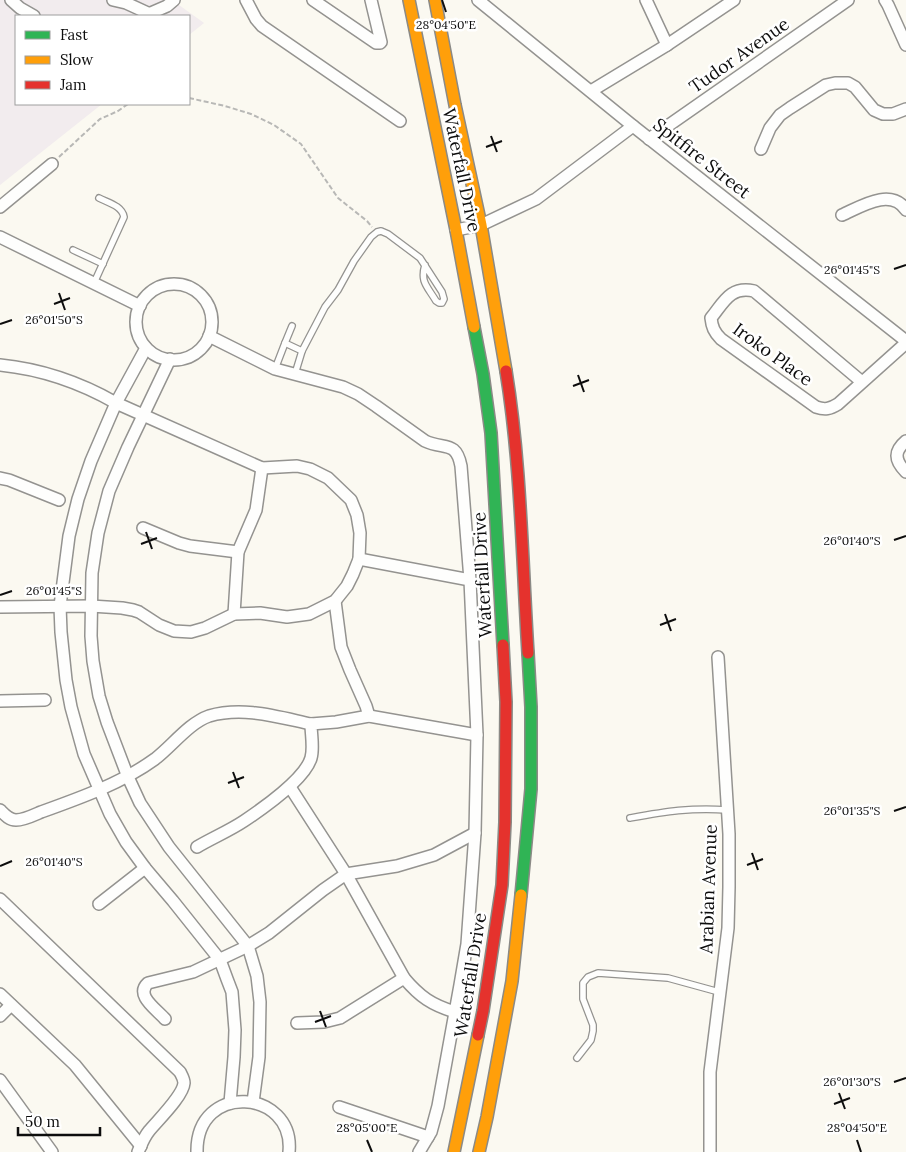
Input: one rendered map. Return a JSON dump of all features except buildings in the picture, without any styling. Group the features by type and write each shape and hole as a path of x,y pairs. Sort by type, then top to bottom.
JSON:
{"main road":[{"name":"Waterfall Drive","path":"408,0 456,230 483,374 491,433 506,702 505,822 502,885 483,1011 454,1152"},
{"name":"Waterfall Drive","path":"435,0 481,225 507,379 518,464 531,707 531,789 518,934 512,981 487,1117 478,1152"}],"street":[{"path":"11,0 32,15"},
{"path":"113,0 132,6 147,15 174,0"},
{"path":"246,0 262,26 400,121"},
{"path":"313,0 376,43 380,43 370,2"},
{"name":"Spitfire Street","path":"478,0 649,139 906,342"},
{"path":"646,0 667,44"},
{"path":"591,91 734,0"},
{"name":"Tudor Avenue","path":"649,139 848,0"},
{"path":"885,0 906,46"},
{"path":"761,149 770,128 780,115 826,85 848,83 855,87 874,110 883,114 894,114 906,109"},
{"path":"456,230 481,225 536,198 633,126"},
{"path":"0,207 52,164"},
{"path":"842,215 869,202 881,199 899,203 906,210"},
{"path":"0,237 140,306"},
{"path":"167,284 180,284 193,289 204,297 210,309 212,323 209,336 198,352 189,356 180,359 157,356 146,348 139,336 136,323 140,306 144,298 154,289 167,284"},
{"name":"Iroko Place","path":"862,382 754,291 747,289 732,292 711,318 715,333 721,339 816,407 822,409 834,406 862,382 906,342"},
{"path":"209,336 275,369 343,386 376,406 425,441 449,447 455,451 459,458 470,580 477,735 475,833 466,944 455,1012 438,1106 428,1137 420,1152"},
{"path":"146,348 116,403 91,461 78,499 69,536 60,606 66,680 71,707 84,754 110,814 126,842 145,868 220,960 232,992 235,1030 230,1103"},
{"path":"170,359 109,491 98,534 92,573 91,636 93,662 99,696 114,743 140,803 169,847 248,946 260,991 259,1056 253,1102"},
{"path":"0,365 21,367 55,377 99,394 262,468 297,466 310,469 328,478 351,500 357,515 360,533 359,559 347,586 335,602 309,614 287,617 260,613 234,614 205,628 191,632 174,631 159,626 139,612 122,608 91,606 0,607"},
{"path":"906,441 897,452 902,468 906,472"},
{"path":"234,614 238,552 256,510 262,468"},
{"path":"0,478 59,500"},
{"path":"143,528 184,545 238,552"},
{"path":"359,559 470,580"},
{"path":"335,602 341,647 369,716"},
{"name":"Arabian Avenue","path":"710,1152 709,1077 728,928 729,905 729,834 718,657"},
{"path":"0,701 46,700"},
{"path":"0,810 5,815 16,820 98,790 128,777 162,753 184,733 208,717 231,712 251,712 311,724 369,716 477,735"},
{"path":"197,847 244,821 290,787 303,772 312,756 311,724"},
{"path":"290,787 346,874 404,978 428,1001 455,1012"},
{"path":"165,1019 144,997 144,987 148,983 193,972 248,946 269,933 346,874 397,866 434,855 475,833"},
{"path":"99,904 145,868"},
{"path":"0,899 180,1072 184,1080 182,1089 177,1098 149,1131 139,1149 74,1065 0,994"},
{"path":"297,1023 324,1022 340,1018 404,978"},
{"path":"0,1016 11,1005"},
{"path":"0,1080 52,1152"},
{"path":"197,1152 200,1128 208,1117 218,1108 242,1101 253,1102 263,1106 280,1119 288,1138 289,1152"},
{"path":"339,1108 428,1137"}],"lane":[{"path":"94,284 124,217 124,212 120,208 99,198"},
{"path":"295,374 302,351 325,307 338,290 354,261 371,237 381,231 388,234 420,258 425,265 442,292 444,299 442,302 436,301 423,281 422,273 425,265"},
{"path":"73,250 103,264"},
{"path":"275,369 292,326"},
{"path":"285,343 302,351"},
{"path":"630,818 668,811 707,808 727,810"},
{"path":"577,1058 591,1040 593,1032 593,1025 583,999 583,983 588,977 598,973 668,978 719,992"}],"path":[{"path":"190,98 251,114 274,125 301,144 338,198 367,221 377,232"},
{"path":"52,164 100,119 118,112 127,105"}],"shaded area":[{"path":"0,0 172,0 204,23 190,34 190,15 15,15 15,105 101,105 0,185"}],"traffic: fast":[{"path":"474,327 491,433 503,645"},
{"path":"521,895 531,789 531,707 528,653"}],"traffic: slow":[{"path":"409,0 474,327"},
{"path":"435,0 481,225 506,371"},
{"path":"479,1152 512,981 521,895"},
{"path":"454,1152 478,1035"}],"traffic: jam":[{"path":"506,371 518,476 528,653"},
{"path":"478,1035 502,885 505,822 506,702 503,645"}]}
